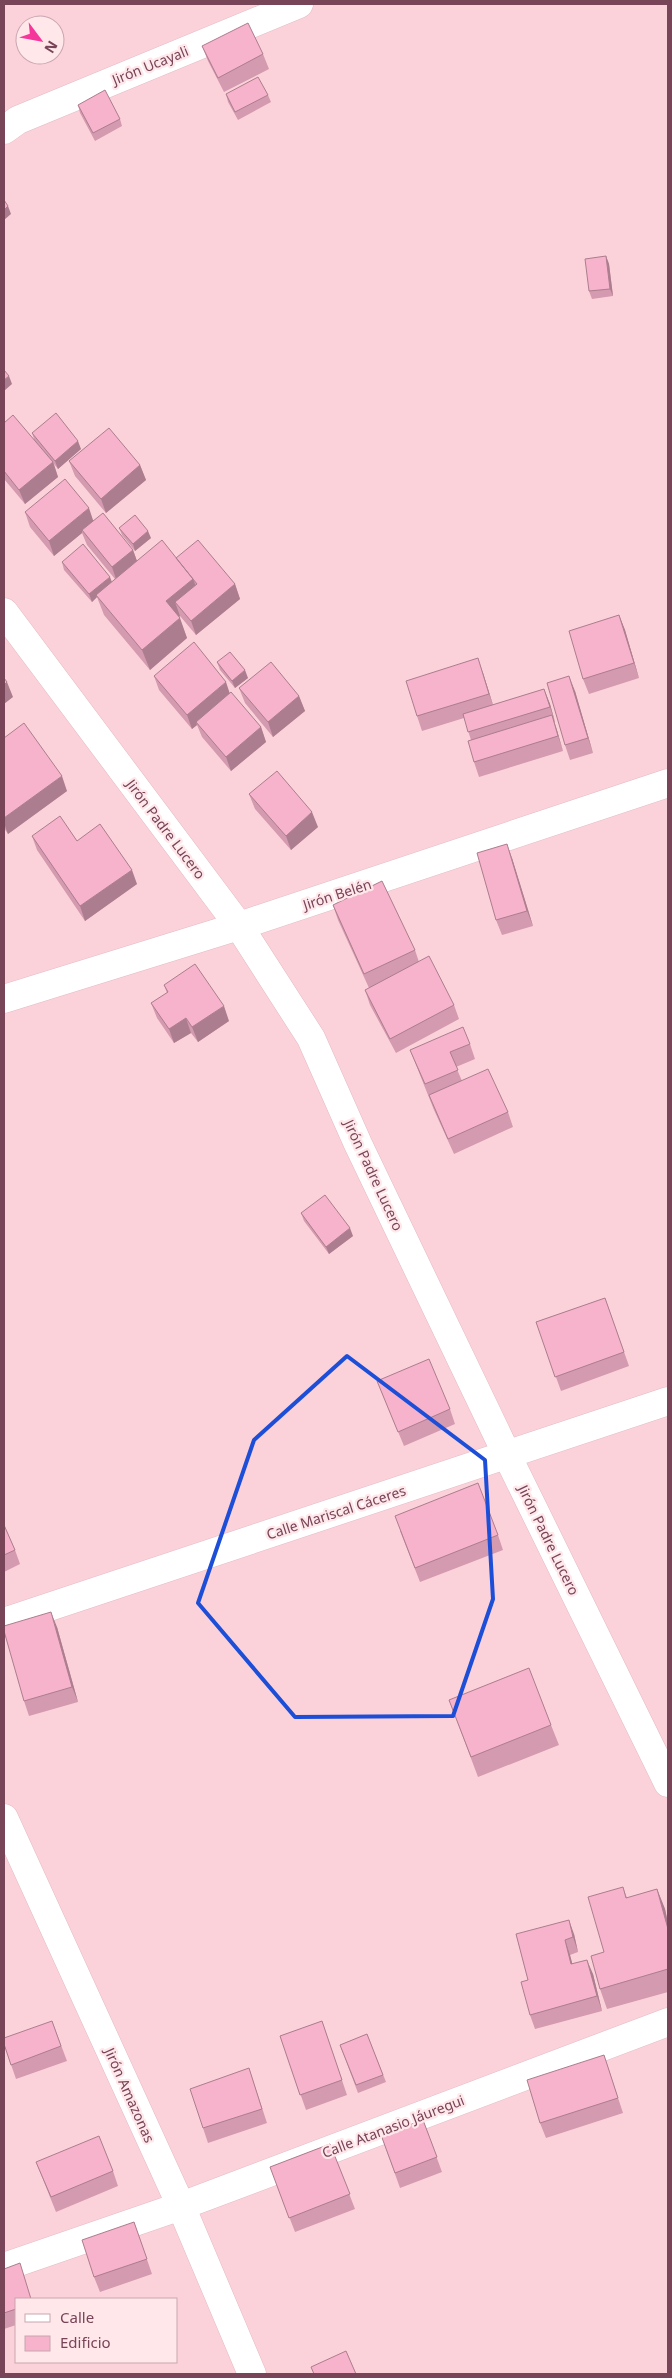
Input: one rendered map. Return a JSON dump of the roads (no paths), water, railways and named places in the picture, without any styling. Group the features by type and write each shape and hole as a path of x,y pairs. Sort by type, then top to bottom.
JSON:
{"street":[{"name":"Jirón Ucayali","path":"4,130 18,120 299,4"},
{"name":"Jirón Padre Lucero","path":"4,612 239,926 311,1038 358,1144 668,1784"},
{"name":"Jirón Belén","path":"4,999 239,926 668,783"},
{"name":"Calle Mariscal Cáceres","path":"4,1622 668,1401"},
{"name":"Jirón Amazonas","path":"4,1818 181,2206 252,2374"},
{"name":"Calle Atanasio Jáuregui","path":"4,2267 181,2206 668,2022"}]}
